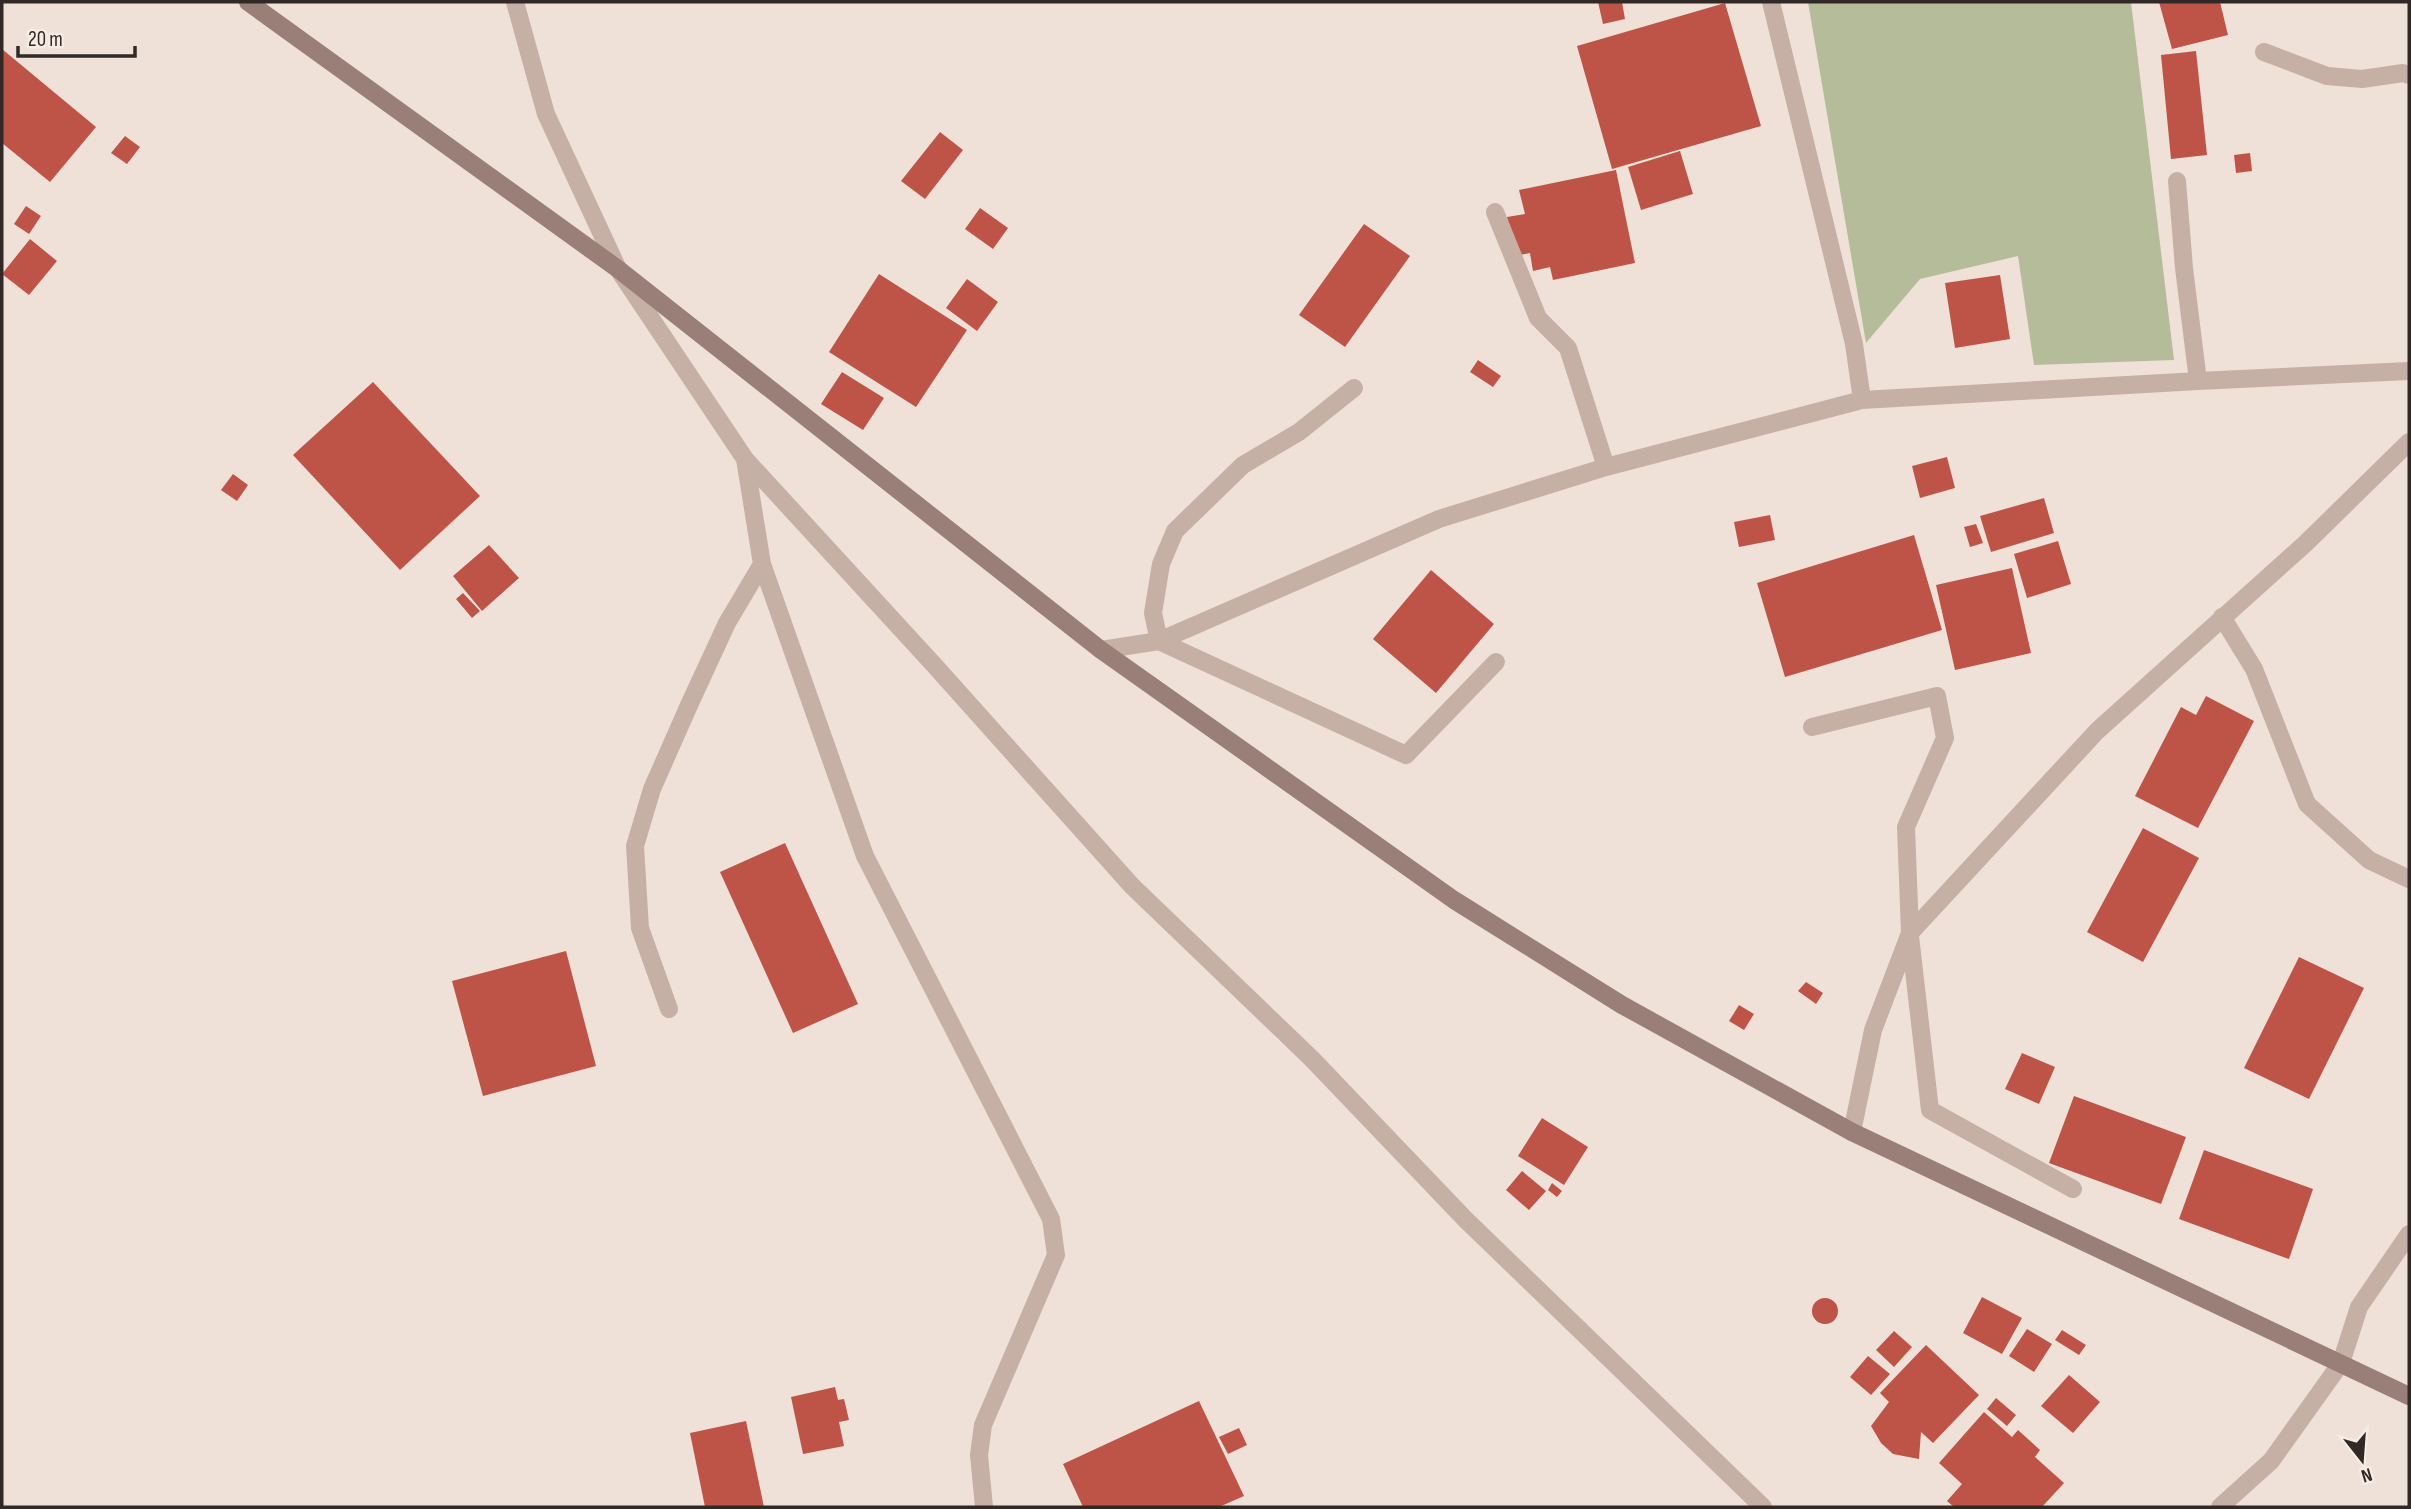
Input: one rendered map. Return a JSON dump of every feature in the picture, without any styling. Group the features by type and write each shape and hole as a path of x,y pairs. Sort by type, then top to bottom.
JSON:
{"main road":[{"path":"248,2 618,269 1101,650 1454,900 1622,1005 1852,1132 2409,1396"}],"street":[{"path":"515,2 546,114 618,269 745,459 936,666 1132,886 1312,1059 1465,1219 1763,1507"},
{"path":"1771,2 1854,344 1862,400"},
{"path":"2264,52 2327,76 2362,79 2403,73 2409,75"},
{"path":"2177,181 2184,268 2198,381"},
{"path":"1495,212 1538,318 1568,348 1606,467"},
{"path":"1101,650 1159,641 1439,519 1606,467 1862,400 2409,371"},
{"path":"1159,641 1153,613 1161,564 1175,531 1243,465 1299,432 1354,388"},
{"path":"1852,1132 1873,1030 1910,933 2097,731 2306,543 2409,442"},
{"path":"745,459 762,564 864,856 1051,1219 1056,1255 983,1425 979,1455 984,1507"},
{"path":"669,1009 640,928 635,846 652,789 690,703 727,623 762,564"},
{"path":"2222,617 2254,669 2307,804 2369,860 2409,879"},
{"path":"1159,641 1406,755 1496,662"},
{"path":"1812,727 1937,696 1945,738 1906,827 1910,933 1930,1110 2073,1189"},
{"path":"2220,1507 2271,1461 2341,1363 2358,1307 2409,1234"}],"green space":[{"path":"1808,2 2131,2 2174,360 2034,365 2018,256 1920,279 1866,343"}],"building":[{"path":"1598,2 1622,2 1625,19 1603,24"},
{"path":"2159,2 2220,2 2228,35 2172,49"},
{"path":"1725,3 1761,126 1612,169 1577,46"},
{"path":"2,49 96,127 50,182 2,143"},
{"path":"2196,51 2207,155 2171,159 2161,55"},
{"path":"940,132 963,150 925,199 901,181"},
{"path":"125,136 140,147 127,164 111,153"},
{"path":"1680,151 1693,194 1641,210 1628,167"},
{"path":"2250,153 2252,171 2236,173 2234,155"},
{"path":"1616,170 1635,263 1553,280 1550,267 1533,271 1530,253 1515,256 1507,217 1525,214 1519,190"},
{"path":"26,206 41,216 29,234 14,224"},
{"path":"980,208 1008,228 993,249 965,229"},
{"path":"1364,224 1410,256 1345,347 1299,315"},
{"path":"30,239 57,261 29,295 2,274"},
{"path":"879,274 967,330 916,407 829,352"},
{"path":"2000,275 2010,339 1955,348 1945,283"},
{"path":"967,279 998,302 977,331 946,308"},
{"path":"1478,360 1501,376 1493,387 1470,372"},
{"path":"842,372 884,398 863,430 821,404"},
{"path":"373,382 480,496 400,570 293,455"},
{"path":"1947,457 1955,488 1920,498 1912,466"},
{"path":"233,474 248,485 237,501 221,490"},
{"path":"2044,498 2054,533 1991,552 1980,516"},
{"path":"1770,515 1775,540 1739,547 1734,522"},
{"path":"1976,524 1983,543 1970,547 1964,527"},
{"path":"1914,535 1942,630 1785,677 1757,583"},
{"path":"2058,541 2071,584 2027,598 2014,554"},
{"path":"489,545 519,578 482,611 453,576"},
{"path":"2012,568 2031,653 1955,670 1936,585"},
{"path":"1431,570 1494,624 1436,693 1373,639"},
{"path":"463,593 480,611 472,618 456,599"},
{"path":"2206,696 2254,721 2198,828 2135,796 2181,707 2196,715"},
{"path":"2143,828 2199,858 2143,962 2087,932"},
{"path":"785,843 858,1004 793,1033 720,872"},
{"path":"566,951 596,1066 483,1096 452,981"},
{"path":"2299,957 2364,988 2309,1099 2244,1068"},
{"path":"1806,982 1823,993 1816,1004 1798,991"},
{"path":"1739,1005 1754,1014 1744,1030 1729,1021"},
{"path":"2022,1053 2055,1067 2039,1104 2005,1089"},
{"path":"2074,1096 2186,1137 2161,1204 2049,1163"},
{"path":"1542,1118 1588,1147 1564,1185 1518,1156"},
{"path":"2204,1150 2313,1189 2289,1259 2179,1219"},
{"path":"1522,1171 1546,1191 1529,1210 1506,1190"},
{"path":"1552,1183 1562,1191 1557,1197 1548,1190"},
{"path":"1982,1297 2022,1318 2002,1354 1963,1333"},
{"path":"1825,1298 1834,1302 1838,1311 1834,1320 1825,1324 1816,1320 1812,1311 1816,1302"},
{"path":"2027,1329 2052,1344 2034,1372 2009,1356"},
{"path":"2062,1330 2086,1345 2079,1355 2055,1340"},
{"path":"1894,1331 1912,1347 1894,1367 1876,1350"},
{"path":"1926,1345 1979,1395 1933,1443 1921,1432 1919,1459 1893,1454 1881,1443 1871,1426 1889,1402 1880,1393"},
{"path":"1868,1356 1890,1374 1871,1395 1850,1377"},
{"path":"2069,1375 2100,1402 2073,1433 2041,1406"},
{"path":"835,1387 838,1400 844,1399 849,1420 839,1422 844,1446 803,1454 791,1397"},
{"path":"1996,1398 2016,1415 2007,1426 1987,1409"},
{"path":"1199,1401 1244,1496 1219,1507 1083,1507 1063,1464"},
{"path":"1984,1412 2012,1437 2018,1430 2040,1450 2035,1457 2064,1483 2042,1507 1954,1507 1947,1501 1962,1484 1939,1463"},
{"path":"746,1421 764,1507 705,1507 690,1433"},
{"path":"1239,1428 1247,1445 1228,1454 1219,1437"}]}
